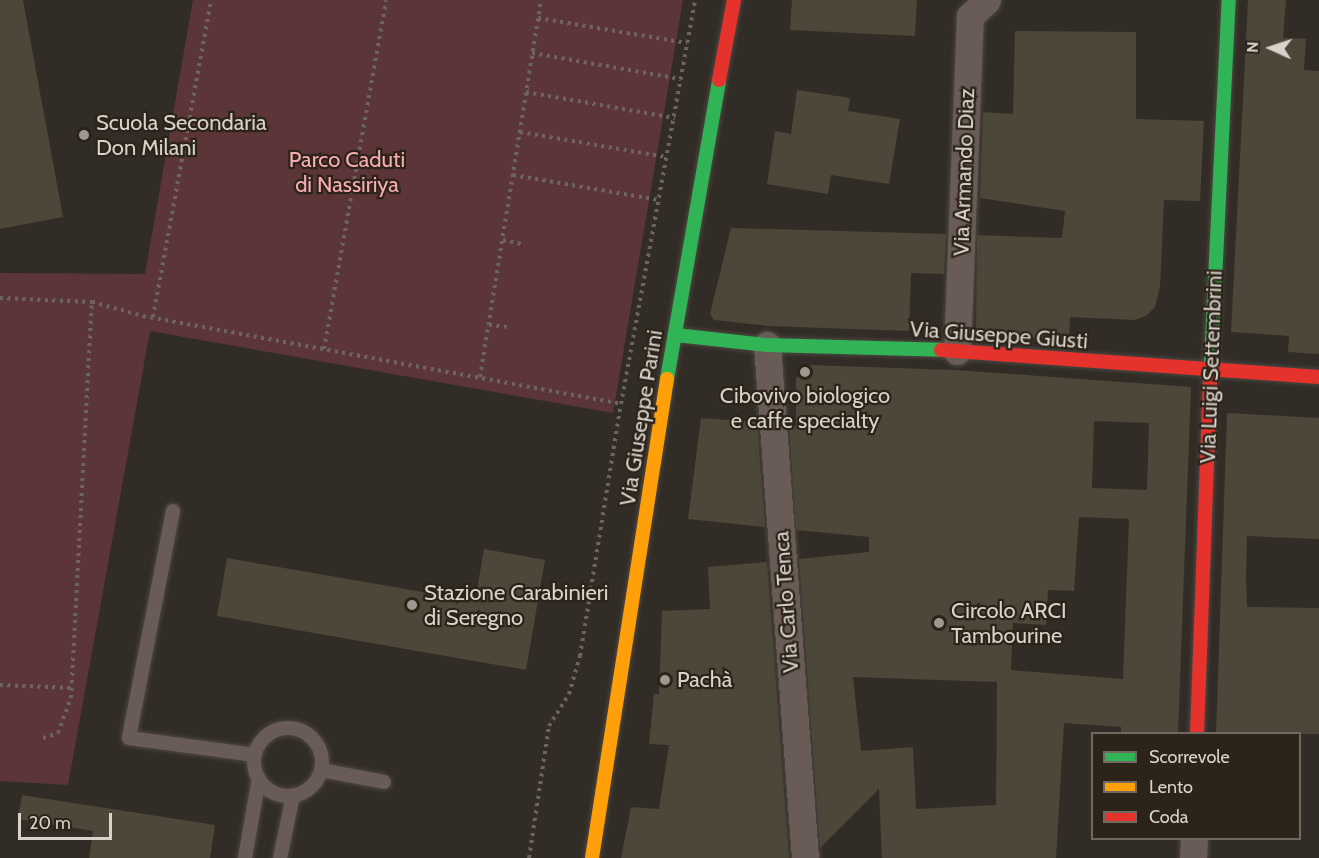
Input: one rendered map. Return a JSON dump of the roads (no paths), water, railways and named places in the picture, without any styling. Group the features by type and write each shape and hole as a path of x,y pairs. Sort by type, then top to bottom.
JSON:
{"street":[{"name":"Via Giuseppe Parini","path":"587,858 592,851 676,334 734,0"},
{"name":"Via Armando Diaz","path":"957,351 970,15 987,0"},
{"name":"Via Luigi Settembrini","path":"1197,732 1210,370 1229,0"},
{"name":"Via Giuseppe Giusti","path":"676,334 767,345 957,351 1319,376"},
{"name":"Via Carlo Tenca","path":"767,345 805,858"},
{"path":"1193,858 1194,840"}],"lane":[{"path":"173,511 129,738 255,755"},
{"path":"245,858 259,778 255,755 266,736 285,728 296,728 306,733 320,749 321,770 311,787 292,795 273,792 259,778"},
{"path":"321,770 384,782"},
{"path":"280,858 292,795"}],"place":[{"name":"Scuola Secondaria Don Milani","path":"84,135"},
{"name":"Cibovivo biologico e caffe specialty","path":"805,372"},
{"name":"Stazione Carabinieri di Seregno","path":"412,605"},
{"name":"Circolo ARCI Tambourine","path":"939,623"},
{"name":"Pachà","path":"665,680"}],"park label":[{"name":"Parco Caduti di Nassiriya","path":"347,172"}]}
